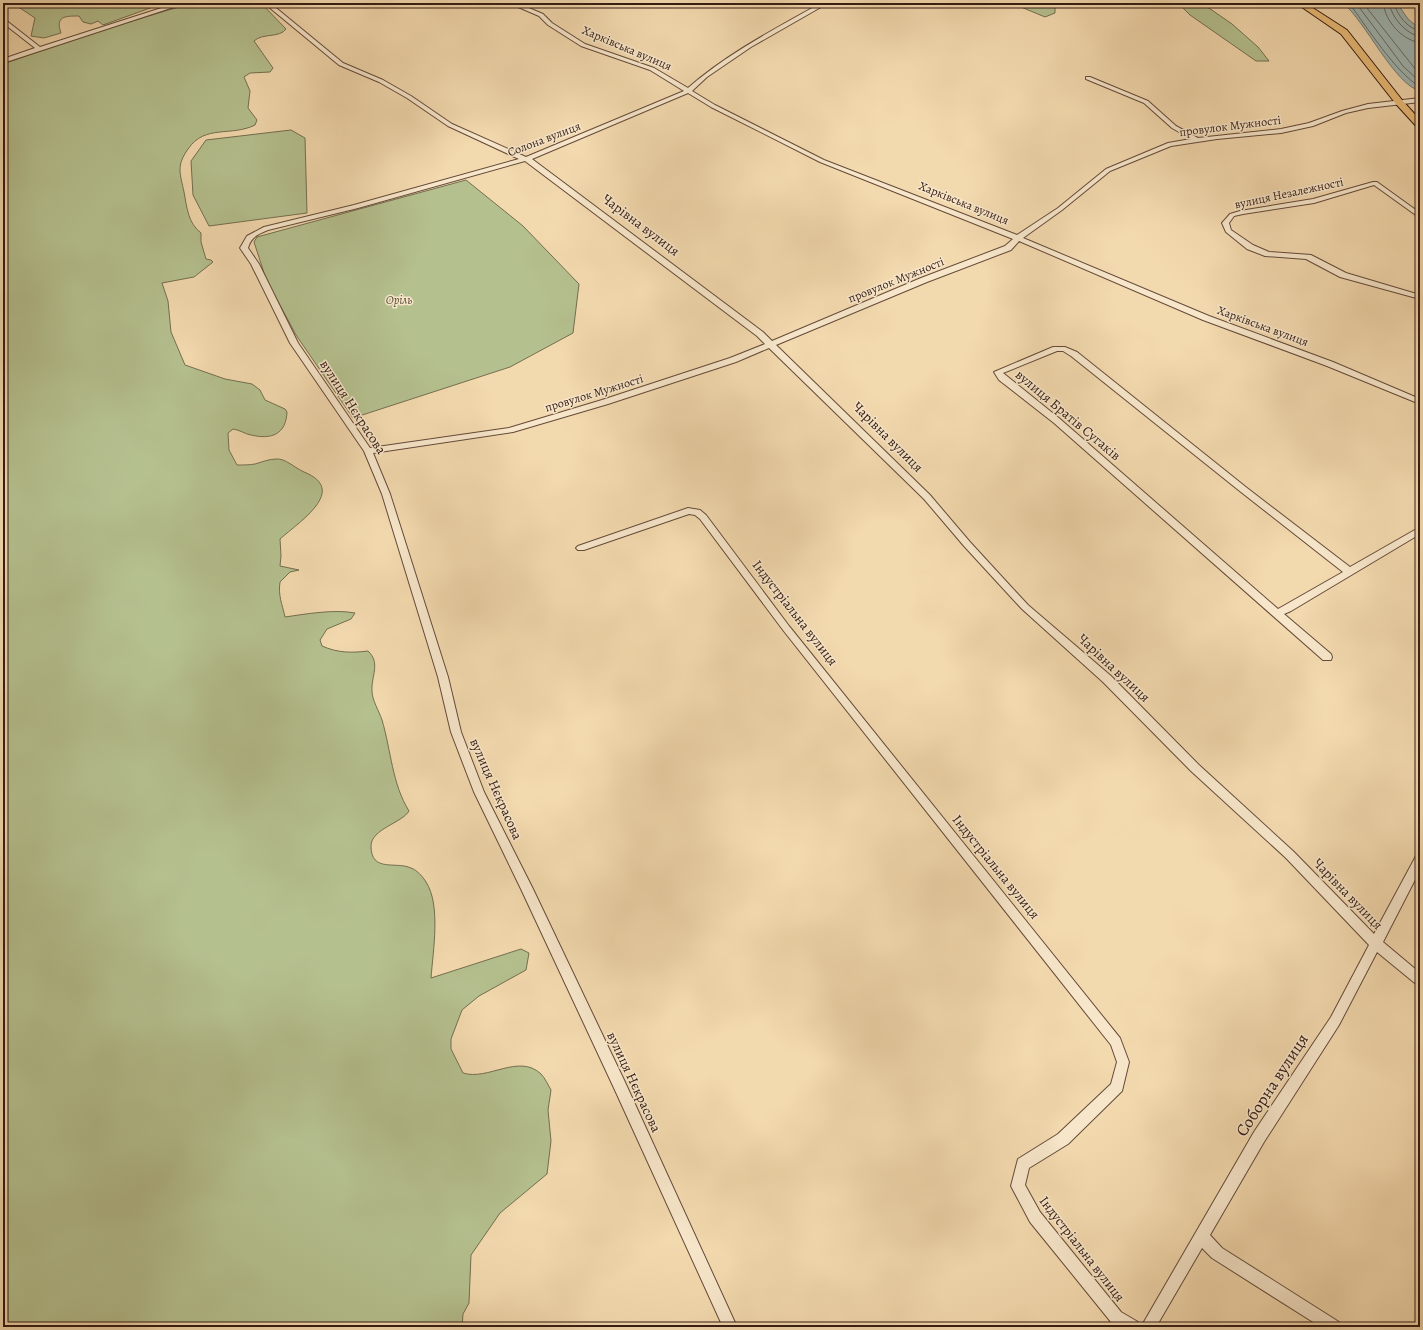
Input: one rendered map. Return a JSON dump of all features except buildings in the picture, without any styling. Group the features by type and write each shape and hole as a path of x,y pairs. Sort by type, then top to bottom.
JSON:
{"main road":[{"path":"1300,3 1344,32 1399,102 1420,125"}],"street":[{"path":"3,61 38,48 183,3"},
{"name":"Чарівна вулиця","path":"267,3 341,64 381,81 409,97 450,125 527,159 736,314 770,343 927,497 967,544 1025,607 1107,679 1194,768 1290,855 1374,943 1420,980"},
{"name":"Харківська вулиця","path":"512,3 541,15 550,24 583,45 652,69 676,82 713,106 822,161 1018,238 1242,332 1316,358 1420,402"},
{"name":"Солона вулиця","path":"246,239 254,233 266,228 356,207 527,159 688,91 705,76 749,46 825,3"},
{"path":"3,20 38,48"},
{"path":"1088,78 1146,102 1174,128 1196,140"},
{"name":"провулок Мужності","path":"368,451 510,430 605,402 718,365 1008,248 1018,238 1060,209 1108,170 1170,144 1281,131 1311,125 1344,112 1417,100"},
{"name":"вулиця Незалежності","path":"1420,216 1374,183 1314,201 1242,212 1232,215 1225,223 1228,231 1250,247 1268,254 1308,257 1343,274 1420,297"},
{"name":"вулиця Нєкрасова","path":"246,239 244,248 255,264 294,343 368,451 386,494 443,677 456,732 479,792 623,1091 730,1327"},
{"name":"вулиця Братів Сугаків","path":"1277,613 1057,421 1002,378 998,372 1056,349 1065,349 1074,354 1231,480 1350,572"},
{"name":"Індустріальна вулиця","path":"581,548 688,511 697,512 703,517 786,628 1116,1042 1123,1062 1117,1087 1063,1139 1024,1164 1018,1186 1035,1217 1116,1317 1133,1327"},
{"path":"1327,657 1277,613 1288,609 1420,530"},
{"name":"Соборна вулиця","path":"1148,1327 1260,1137 1335,1020 1374,943 1420,859"},
{"path":"1201,1236 1217,1253 1334,1327"}],"green space":[{"path":"3,3 164,3 103,25 98,21 91,24 83,22 79,16 62,18 59,23 61,33 44,38 31,36 35,18 20,8"},
{"path":"193,3 261,3 286,29 280,34 262,37 254,41 273,68 270,72 250,73 244,77 250,91 248,108 257,120 255,125 237,130 202,136 188,149 180,165 180,175 189,215 193,225 201,233 201,242 206,259 213,262 194,277 162,283 168,301 171,332 185,365 225,379 252,384 260,390 265,400 285,409 287,412 284,426 276,434 271,436 259,436 233,429 228,433 229,450 237,465 253,464 279,459 317,479 322,488 321,497 316,506 308,515 280,539 280,566 299,570 290,572 280,582 281,600 285,617 311,613 355,613 351,619 327,629 320,640 322,646 345,652 368,651 374,660 375,665 372,685 373,698 382,720 395,778 403,801 409,811 376,835 372,840 372,854 375,860 380,863 405,866 415,870 425,880 431,892 435,915 435,928 431,978 521,949 529,953 526,970 479,996 462,1010 451,1039 451,1049 463,1073 483,1074 523,1066 532,1068 541,1074 551,1090 548,1110 551,1141 547,1174 500,1213 471,1255 469,1303 463,1314 462,1327 3,1327 3,64 98,32"},
{"path":"1020,3 1055,3 1055,13 1045,17 1021,7"},
{"path":"1178,3 1199,3 1206,6 1232,24 1258,47 1269,61 1256,61 1190,15"},
{"path":"291,130 305,138 307,213 209,226 193,195 191,161 206,140"},
{"name":"Оріль","path":"466,180 523,226 579,284 573,333 510,367 353,418 296,335 266,279 254,242 257,237"}],"water":[{"path":"1343,3 1397,3 1408,19 1420,29 1420,91 1410,86 1400,77 1352,12"}]}
